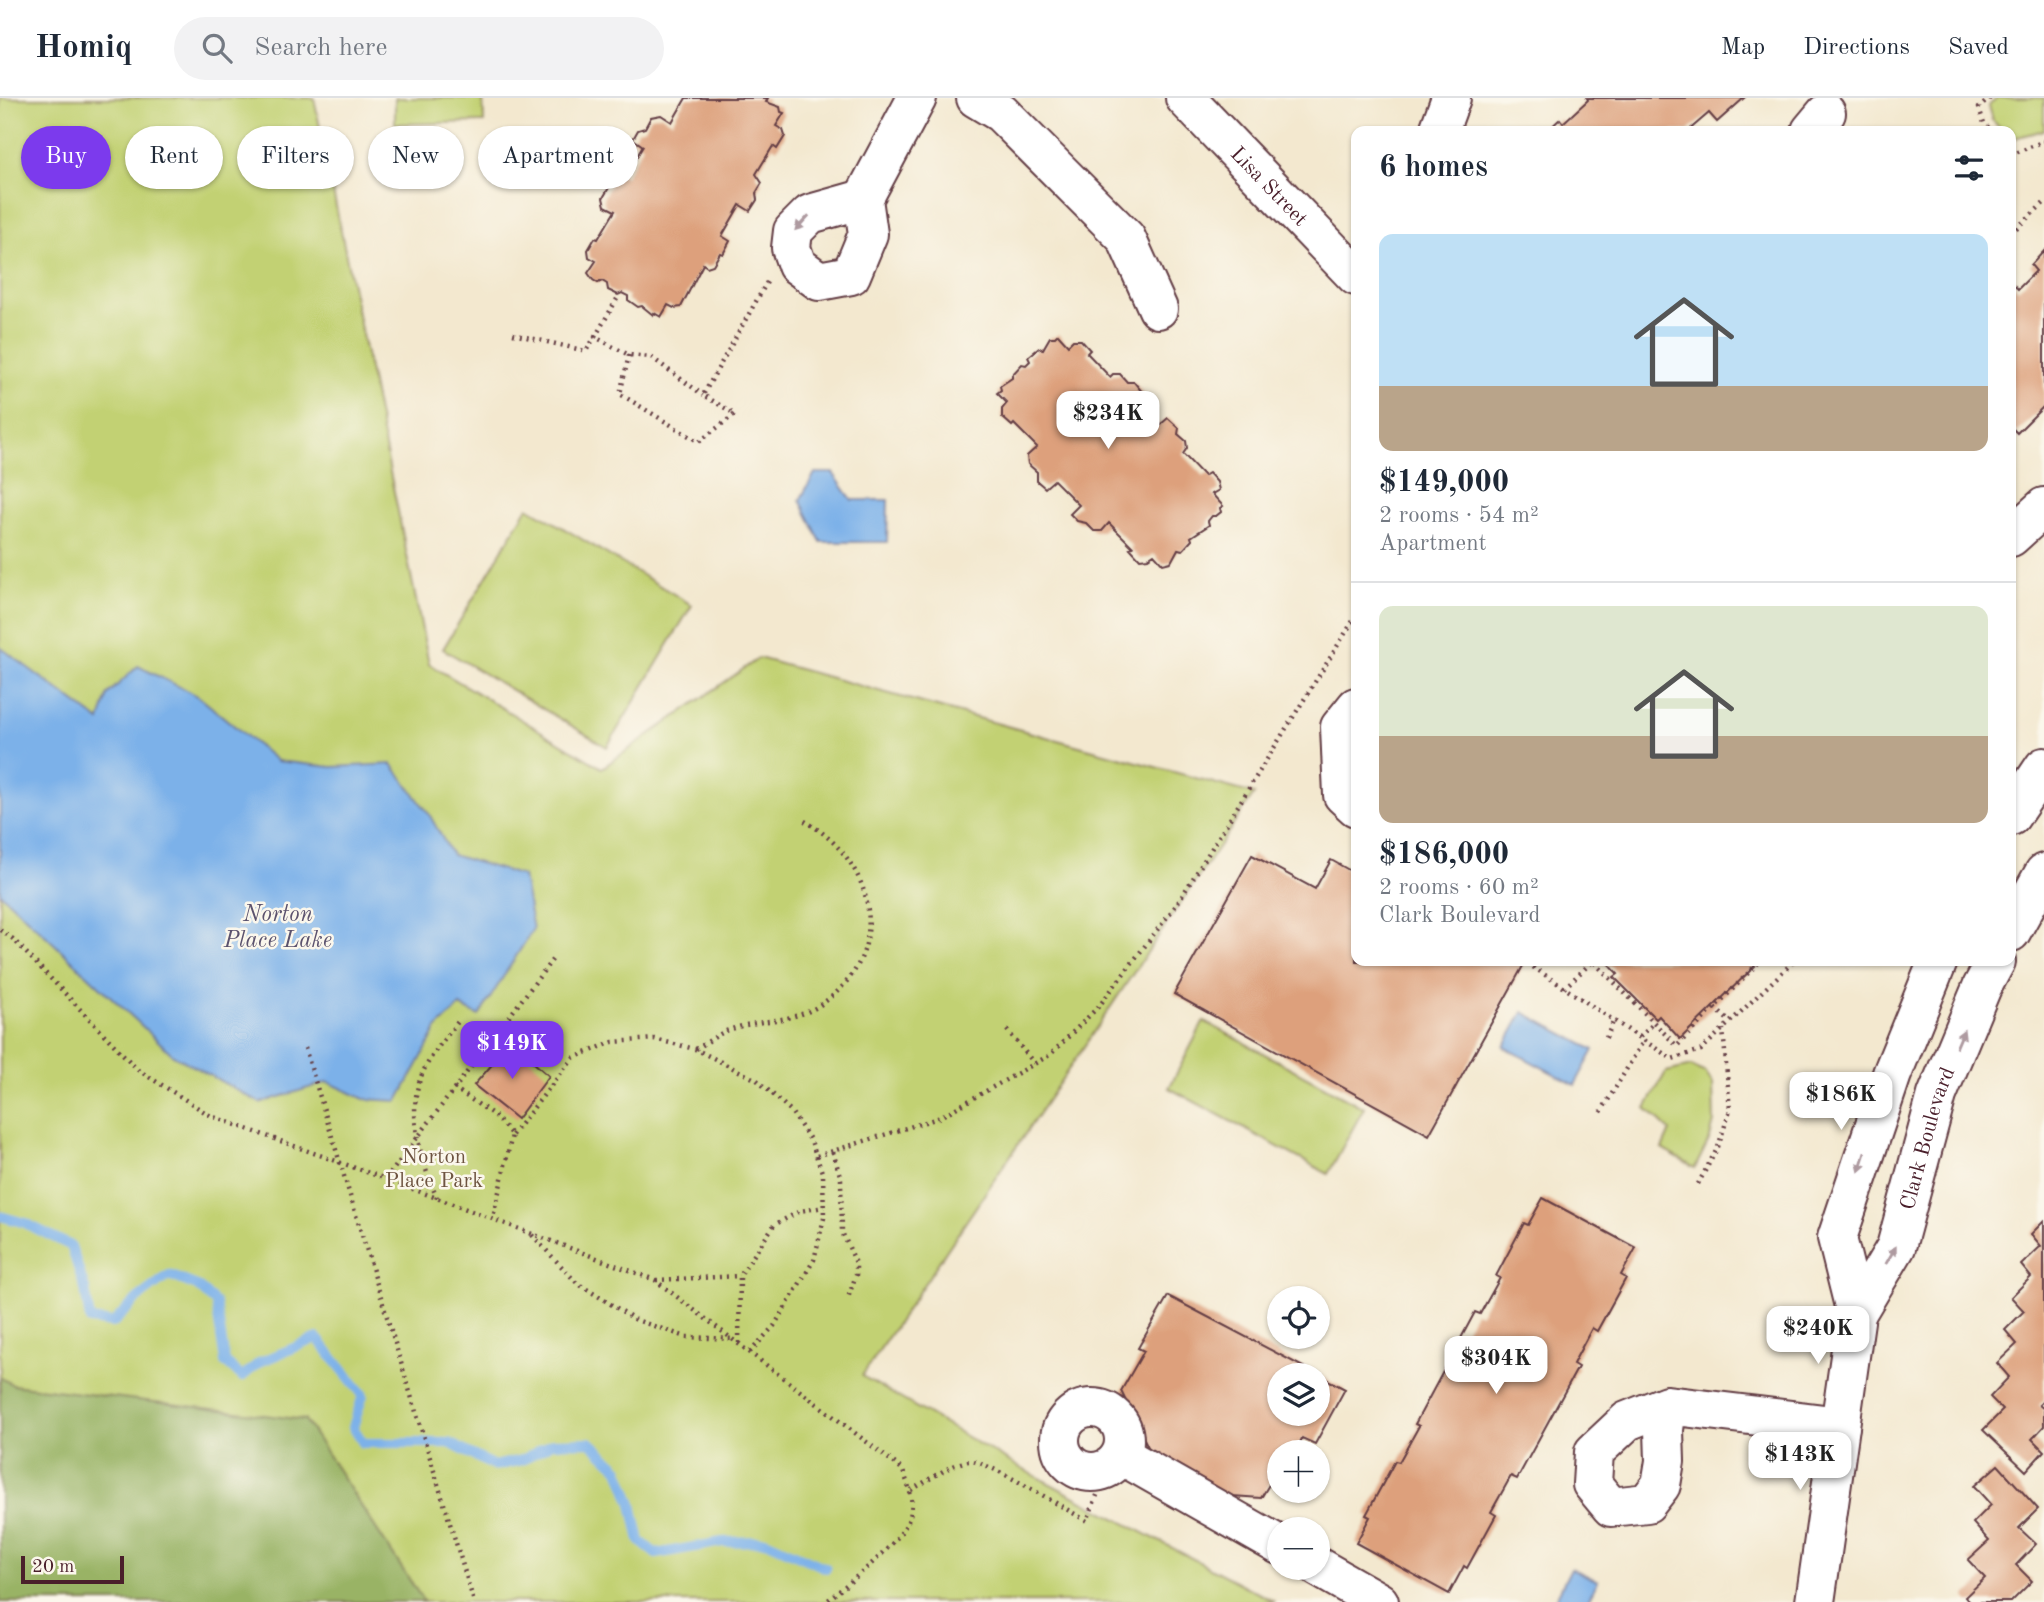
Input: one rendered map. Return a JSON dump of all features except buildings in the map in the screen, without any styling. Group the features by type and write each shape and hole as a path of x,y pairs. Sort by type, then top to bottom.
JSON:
{"street":[{"path":"863,199 917,98"},
{"path":"976,98 1001,113 1126,238 1158,309"},
{"path":"1441,126 1451,98"},
{"name":"Lisa Street","path":"1204,105 1351,270"},
{"path":"2016,532 2044,507"},
{"path":"1351,713 1340,727 1343,795 1351,802"},
{"path":"2016,809 2044,767"},
{"path":"2016,922 2032,889"},
{"name":"Clark Boulevard","path":"1815,1602 1856,1314 1837,1238 1892,1074 1936,966"},
{"name":"Clark Boulevard","path":"1856,1314 1896,1247 1937,1095 1993,966"},
{"path":"1667,1405 1840,1426"},
{"path":"1111,1463 1267,1539"},
{"path":"1330,1574 1379,1602"}],"path":[{"path":"1987,126 1979,108 1990,98"},
{"path":"2016,151 2044,141"},
{"path":"2016,228 2044,203"},
{"path":"703,395 767,280"},
{"path":"513,334 586,351 617,299"},
{"path":"595,337 629,355 651,357 703,395 735,414 699,442 620,394 629,355"},
{"path":"817,1156 938,1118 1050,1055 1099,1006 1177,904 1351,625"},
{"path":"695,1049 729,1030 785,1019 815,1008 841,990 859,964 869,933 868,902 858,872 839,846 803,820"},
{"path":"0,930 13,939 138,1070 211,1116 655,1280 902,1469 911,1490 911,1514 893,1544 826,1602"},
{"path":"386,1179 555,956"},
{"path":"1564,988 1587,966"},
{"path":"1597,966 1677,1046 1755,966"},
{"path":"1532,967 1672,1059 1701,1050 1789,966"},
{"path":"1715,1008 1730,1022"},
{"path":"437,1198 423,1167 416,1097 422,1074 460,1019"},
{"path":"1606,1038 1614,1020"},
{"path":"1601,1112 1642,1039 1654,1023"},
{"path":"1698,1184 1718,1147 1730,1110 1723,1028"},
{"path":"1007,1030 1034,1063"},
{"path":"493,1218 512,1135 573,1058 613,1042 654,1039 695,1049 757,1080 790,1110 811,1141 822,1175 824,1218 814,1260 774,1326 750,1352"},
{"path":"304,1048 474,1602"},
{"path":"454,1088 494,1115 512,1135"},
{"path":"833,1152 841,1179 842,1232 856,1263 856,1275 848,1298"},
{"path":"740,1344 740,1276 774,1225 800,1211 824,1207"},
{"path":"529,1232 577,1283 636,1320 687,1337 734,1339"},
{"path":"655,1280 740,1276"},
{"path":"911,1490 955,1466 970,1461 988,1465 1087,1521 1111,1463"}],"green space":[{"name":"Norton Place Park","path":"0,98 314,98 320,126 237,126 237,189 332,189 429,664 602,768 759,658 1254,794 862,1376 1024,1470 1275,1602 0,1602"},
{"path":"395,98 483,98 484,122 395,124"},
{"path":"1998,98 2044,98 2044,130 2016,138 2016,126 1998,126 1992,120 1988,106"},
{"path":"528,507 692,605 607,747 443,649"},
{"path":"1204,1021 1364,1108 1328,1174 1169,1088"},
{"path":"1691,1066 1706,1073 1713,1084 1714,1122 1710,1138 1695,1168 1662,1149 1670,1131 1646,1108 1666,1072"},
{"path":"0,1377 13,1385 305,1420 424,1602 0,1602"}],"water":[{"path":"815,473 833,473 852,500 888,500 887,542 821,542 800,500"},
{"name":"Norton Place Lake","path":"0,647 100,721 108,694 138,666 198,696 277,761 332,767 392,764 429,814 452,855 523,876 533,929 479,1016 460,1006 438,1027 398,1101 364,1099 328,1082 260,1103 173,1055 0,893"},
{"path":"1523,1012 1594,1050 1575,1085 1504,1047"},
{"path":"1571,1568 1598,1581 1587,1602 1554,1602"}],"waterway":[{"path":"0,1216 25,1223 71,1246 85,1289 90,1320 113,1323 138,1298 169,1275 197,1286 216,1303 225,1362 242,1377 260,1362 317,1338 363,1395 353,1427 363,1443 449,1443 494,1466 522,1460 552,1443 590,1442 619,1469 632,1504 640,1541 656,1554 722,1542 766,1541 826,1568"}]}
